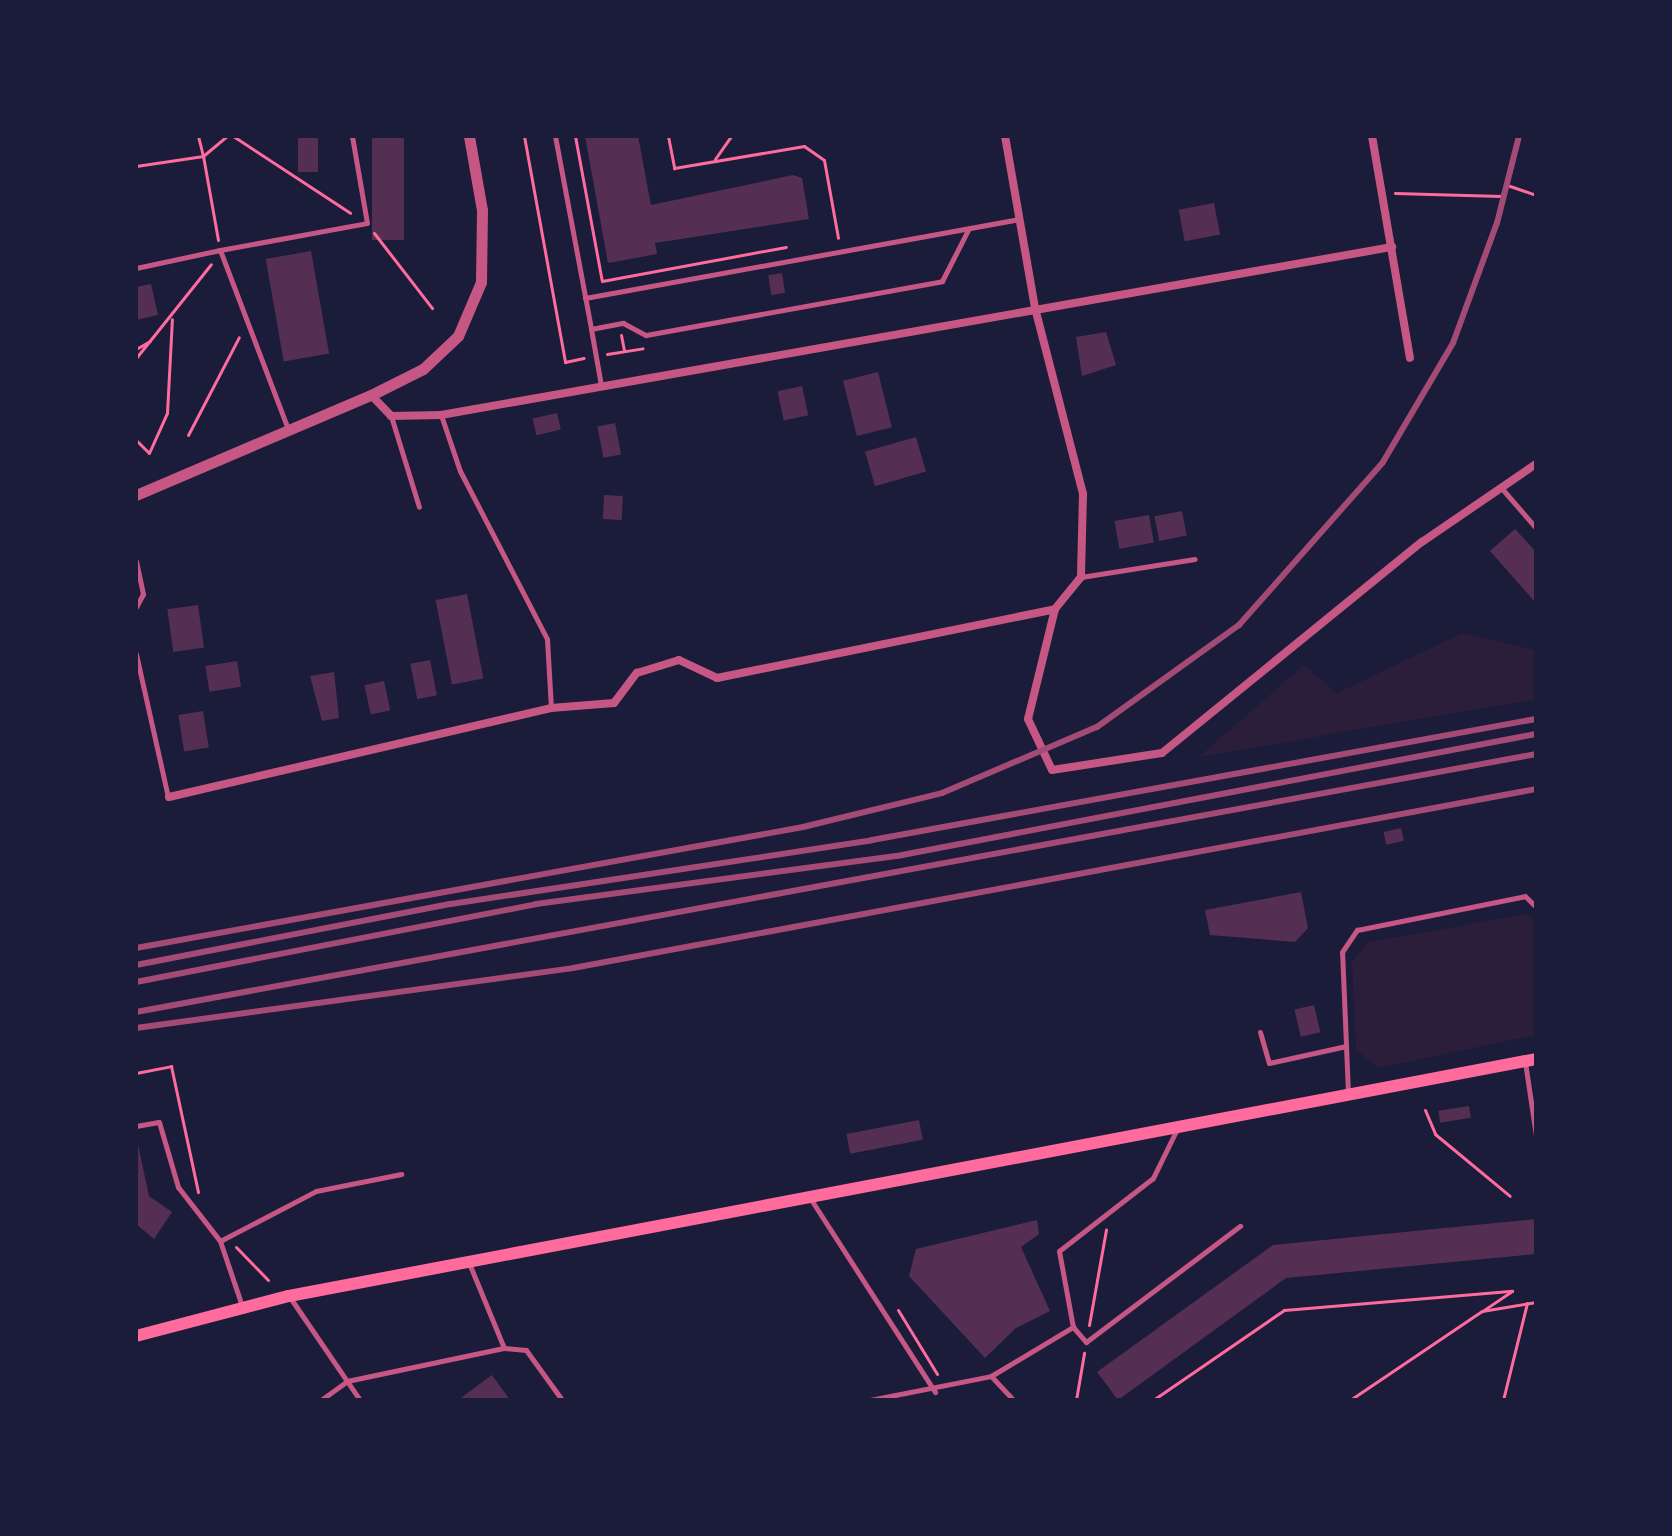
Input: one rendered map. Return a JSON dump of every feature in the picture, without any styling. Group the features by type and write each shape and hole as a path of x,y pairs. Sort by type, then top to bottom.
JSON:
{"main road":[{"path":"136,1336 289,1296 1530,1060"}],"street":[{"path":"136,495 371,395 423,369 458,336 481,282 482,210 469,136"},
{"path":"1005,136 1035,308 1083,494 1081,577 1055,609 1028,719 1052,770 1162,753 1422,542 1504,491 1536,464"},
{"path":"1372,136 1410,358"},
{"path":"371,395 391,416 441,415 1392,247"},
{"path":"169,797 551,708 614,703 637,673 679,660 717,678 1055,609"}],"lane":[{"path":"136,268 367,223 352,136"},
{"path":"555,136 601,385"},
{"path":"585,298 1019,219"},
{"path":"591,329 623,323 646,335 942,281 969,228"},
{"path":"220,250 245,326 288,429"},
{"path":"441,415 460,471 547,639 551,708"},
{"path":"391,416 419,507"},
{"path":"1504,491 1536,528"},
{"path":"1081,577 1195,559"},
{"path":"136,561 143,594 136,607"},
{"path":"136,654 169,797"},
{"path":"1348,1095 1342,952 1357,930 1525,896 1536,907"},
{"path":"1260,1032 1269,1063 1346,1046"},
{"path":"1530,1060 1536,1136"},
{"path":"136,1126 159,1122 178,1187 220,1241 242,1306"},
{"path":"1177,1128 1153,1178 1059,1251 1073,1327 1086,1342 1240,1226"},
{"path":"220,1241 316,1191 401,1174"},
{"path":"809,1197 935,1392"},
{"path":"468,1262 504,1348"},
{"path":"289,1296 360,1400"},
{"path":"870,1400 935,1392 991,1376 1073,1327"},
{"path":"321,1400 347,1381 504,1348 526,1350 562,1400"},
{"path":"991,1376 1013,1400"}],"path":[{"path":"136,358 172,319 220,250 198,136"},
{"path":"136,166 203,156 227,136"},
{"path":"524,136 565,362 654,345"},
{"path":"575,136 602,281 793,246"},
{"path":"668,136 674,168 804,146 824,160 838,238"},
{"path":"714,161 731,136"},
{"path":"1383,193 1501,196 1507,185 1536,195"},
{"path":"823,240 852,235"},
{"path":"136,440 149,453 167,413 172,319"},
{"path":"188,435 245,326"},
{"path":"136,349 153,339"},
{"path":"136,1073 171,1066 189,1167"},
{"path":"1425,1110 1435,1134 1510,1196"},
{"path":"1076,1400 1109,1212"},
{"path":"227,1237 268,1280"},
{"path":"1153,1400 1284,1310 1512,1291 1350,1400"},
{"path":"1482,1311 1536,1302"},
{"path":"1503,1400 1527,1303"}],"shaded area":[{"path":"1462,633 1536,650 1536,699 1199,757 1304,665 1337,693"},
{"path":"1527,914 1536,922 1536,1035 1379,1068 1356,1050 1352,962 1368,942"}],"building":[{"path":"298,136 318,136 318,172 298,172"},
{"path":"372,136 404,136 404,240 372,240"},
{"path":"585,136 638,136 651,205 793,175 802,178 809,219 655,243 657,254 608,263"},
{"path":"1214,203 1220,234 1185,241 1179,210"},
{"path":"311,251 329,353 284,361 266,259"},
{"path":"782,273 785,293 771,295 768,275"},
{"path":"151,284 158,315 136,320 136,287"},
{"path":"1106,332 1116,365 1082,376 1076,337"},
{"path":"878,372 892,427 857,436 843,381"},
{"path":"802,386 808,415 784,421 778,391"},
{"path":"557,413 561,430 536,435 533,419"},
{"path":"615,423 621,454 603,458 597,426"},
{"path":"916,437 926,472 875,486 865,452"},
{"path":"604,495 623,496 622,520 603,519"},
{"path":"1182,511 1187,536 1159,541 1155,516"},
{"path":"1149,515 1154,543 1119,549 1115,521"},
{"path":"1515,529 1536,552 1536,603 1490,551"},
{"path":"467,594 483,678 452,685 436,600"},
{"path":"198,605 204,648 173,652 167,609"},
{"path":"430,660 437,695 417,699 410,664"},
{"path":"237,661 241,687 209,692 205,666"},
{"path":"334,672 339,718 322,721 310,676"},
{"path":"384,681 390,710 371,715 364,685"},
{"path":"203,711 209,748 184,751 178,715"},
{"path":"1401,828 1404,841 1386,845 1383,832"},
{"path":"1301,892 1308,928 1295,942 1210,935 1205,910"},
{"path":"1314,1005 1320,1032 1301,1037 1295,1009"},
{"path":"1469,1106 1471,1118 1440,1123 1438,1111"},
{"path":"919,1120 923,1140 850,1154 846,1134"},
{"path":"136,1135 149,1196 172,1212 154,1239 136,1224"},
{"path":"1536,1219 1536,1254 1286,1278 1118,1400 1097,1372 1273,1245"},
{"path":"1037,1220 1039,1234 1021,1247 1050,1311 1016,1328 985,1358 909,1276 916,1249"},
{"path":"492,1375 510,1400 458,1400"}],"railway":[{"path":"136,948 803,827 942,793 1097,727 1239,625 1383,462 1453,343 1497,223 1519,136"},
{"path":"136,965 451,904 872,840 1536,719"},
{"path":"136,982 536,904 902,855 1536,734"},
{"path":"136,1012 1536,754"},
{"path":"136,1028 573,968 1536,789"}]}
